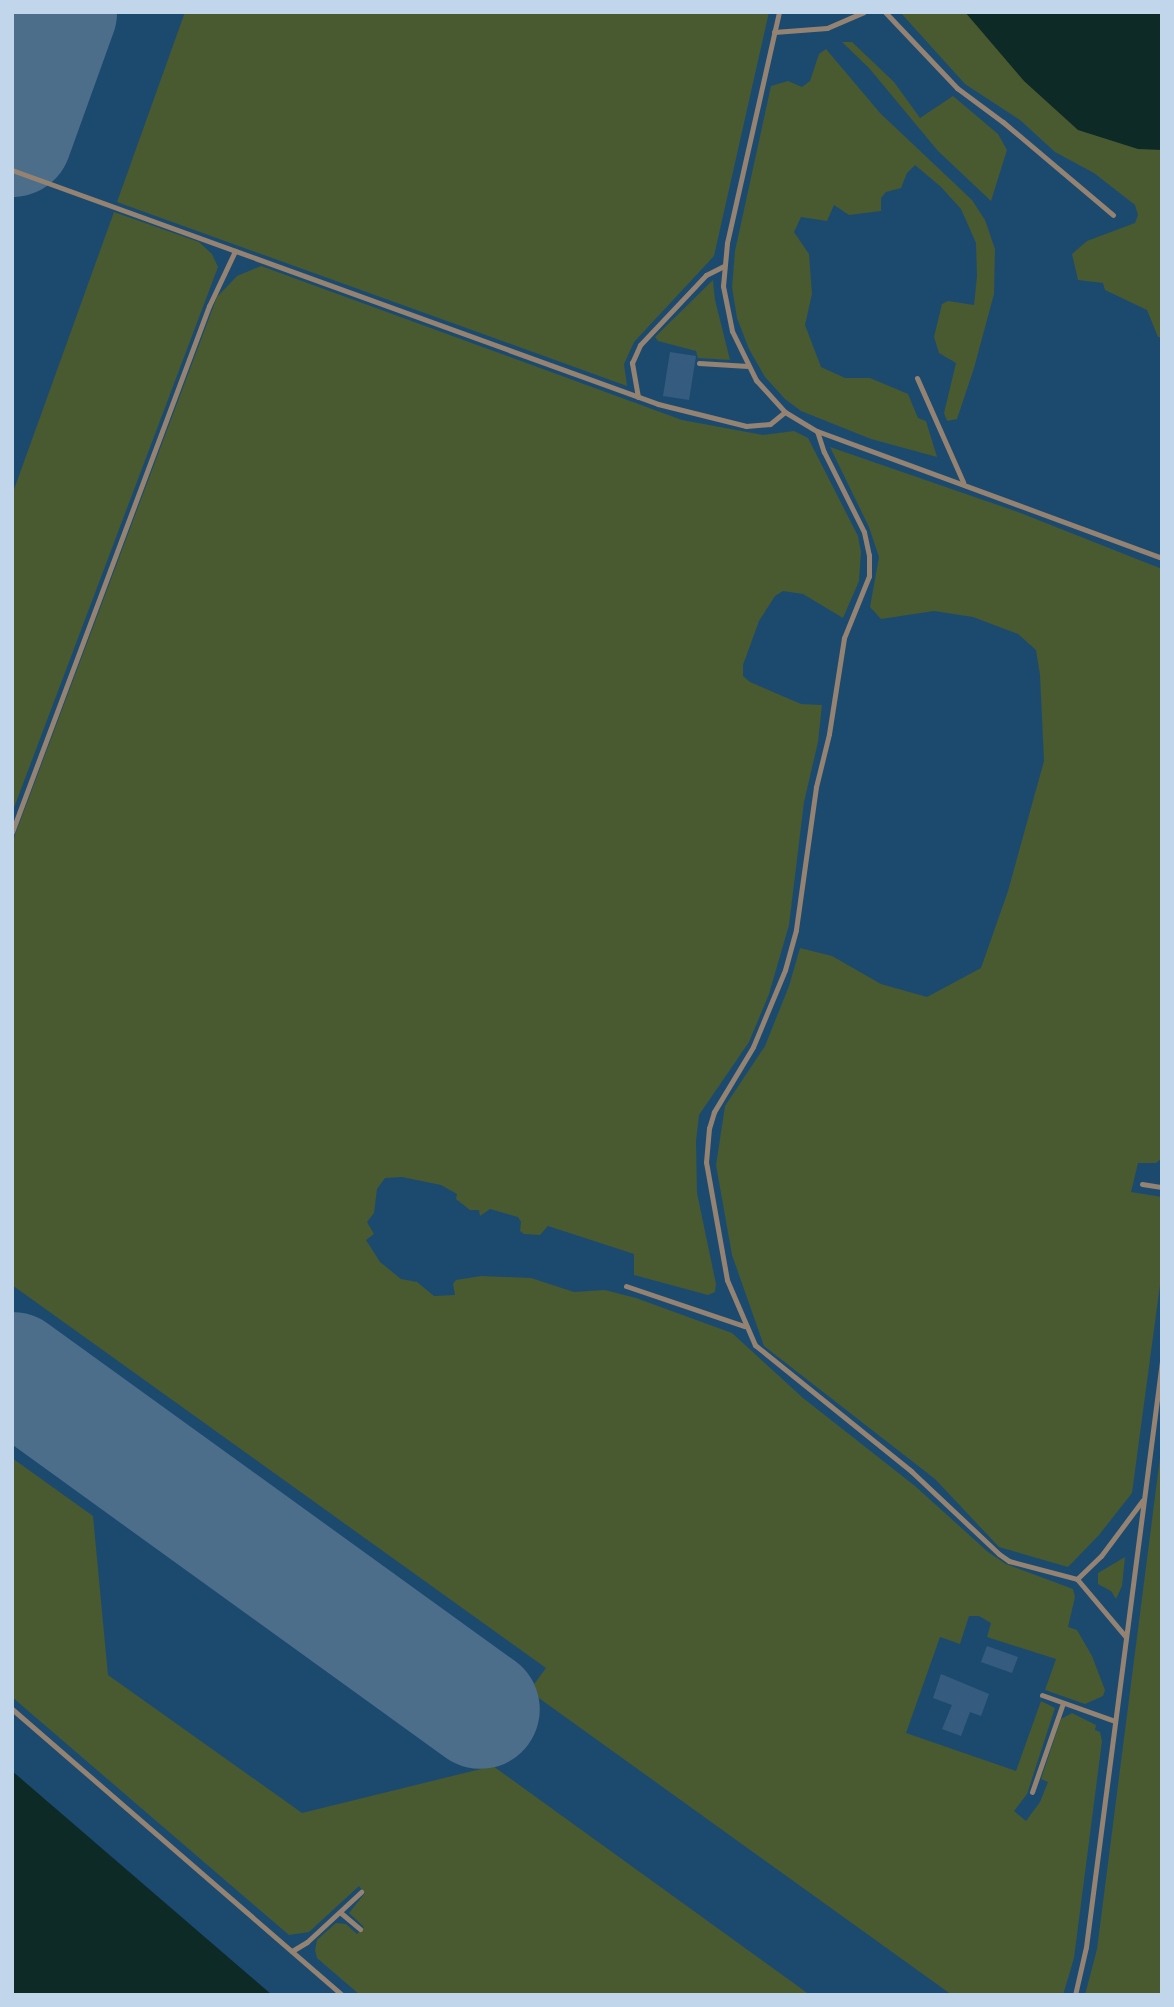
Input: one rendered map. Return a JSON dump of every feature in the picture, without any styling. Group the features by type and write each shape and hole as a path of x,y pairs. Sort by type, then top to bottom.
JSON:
{"lane":[{"path":"779,12 724,266 726,306 732,331 756,380 785,412 817,431 962,482 1162,558"},
{"path":"774,32 827,28 864,12"},
{"path":"885,12 957,88 1003,122 1113,215"},
{"path":"12,170 638,397 693,414 747,426 770,424 785,412"},
{"path":"12,832 209,306 235,251"},
{"path":"638,397 632,363 640,345 706,275 724,266"},
{"path":"699,363 748,366"},
{"path":"917,378 962,482"},
{"path":"817,431 824,452 864,532 870,568 867,586 844,638 829,734 816,787 796,930 785,970 753,1047 714,1112 709,1128 706,1162 727,1280 744,1326 755,1345 911,1472 999,1554 1009,1561 1077,1579 1126,1637"},
{"path":"1142,1184 1162,1187"},
{"path":"626,1286 744,1326"},
{"path":"1075,1995 1086,1947 1162,1362"},
{"path":"1077,1579 1101,1556 1144,1498"},
{"path":"1042,1695 1115,1721"},
{"path":"1032,1792 1063,1703"},
{"path":"12,1709 342,1995"},
{"path":"292,1951 341,1913 361,1892"},
{"path":"341,1913 360,1929"}],"shaded area":[{"path":"12,12 965,12 1162,150 1162,1995 272,1995 12,1771"},
{"path":"965,12 1162,12 1162,150 1138,149 1078,130 1024,81"},
{"path":"12,1771 272,1995 12,1995"}],"green space":[{"path":"185,12 769,12 714,256 634,342 624,364 627,386 117,202"},
{"path":"900,12 1162,12 1162,337 1158,337 1147,310 1105,290 1103,283 1078,280 1072,254 1087,241 1135,223 1138,215 1135,205 1094,173 1055,152 1020,120 965,84"},
{"path":"842,42 852,42 894,82 920,118 953,96 998,134 1007,150 991,201 938,151 869,68"},
{"path":"826,49 880,113 972,200 985,220 995,249 994,294 974,368 957,419 947,421 944,413 956,363 939,353 934,337 942,304 948,301 974,305 977,276 976,243 961,209 915,165 907,173 901,188 886,192 881,198 881,211 849,215 834,205 827,221 801,217 794,232 809,254 812,294 805,325 821,367 845,378 870,378 908,394 918,418 926,421 937,457 871,439 801,411 785,399 765,377 749,349 737,318 732,287 735,251 771,86 788,81 802,87 810,81 819,54"},
{"path":"114,212 199,242 212,254 218,267 12,813 12,495"},
{"path":"261,266 682,420 763,435 794,431 808,438 858,536 861,552 859,581 843,618 803,594 783,591 775,596 759,621 743,665 743,676 750,682 801,704 822,705 818,742 804,802 789,925 769,994 749,1042 699,1115 696,1141 697,1193 716,1284 715,1292 708,1295 634,1275 634,1254 548,1226 540,1235 524,1234 520,1231 521,1222 518,1217 490,1209 480,1216 479,1210 470,1210 456,1199 457,1194 441,1185 402,1177 385,1178 377,1189 374,1213 367,1222 374,1234 366,1240 380,1262 401,1279 417,1282 434,1296 455,1295 453,1284 456,1280 481,1276 531,1278 574,1292 605,1290 636,1298 732,1333 803,1398 915,1486 988,1552 1006,1564 1073,1589 1075,1597 1068,1627 1077,1630 1092,1656 1105,1690 1103,1696 1085,1704 1045,1690 1056,1659 987,1637 991,1623 979,1616 969,1616 960,1644 940,1637 906,1733 1016,1771 1041,1701 1055,1708 1027,1794 1014,1811 1026,1821 1040,1802 1048,1782 1041,1779 1061,1719 1072,1713 1096,1725 1095,1730 1100,1732 1102,1741 1074,1958 1063,1995 952,1995 529,1691 546,1668 12,1285 12,843 217,297 237,276"},
{"path":"713,280 715,300 730,360 698,358 696,351 658,341 655,337"},
{"path":"830,447 1018,512 1162,569 1162,1158 1156,1163 1138,1163 1131,1192 1162,1197 1162,1270 1132,1493 1099,1535 1068,1567 999,1547 935,1479 764,1346 732,1255 716,1165 725,1106 765,1046 789,986 800,948 832,956 881,984 927,997 981,968 1008,891 1044,761 1040,675 1036,650 1018,634 973,617 934,611 881,619 870,607 879,557 869,527"},
{"path":"1162,1442 1162,1995 1085,1995 1097,1949"},
{"path":"12,1458 93,1516 108,1675 302,1813 493,1766 810,1995 360,1995 317,1958 315,1950 317,1940 336,1923 346,1924 357,1934 364,1927 349,1913 365,1893 359,1886 309,1932 289,1935 12,1697"},
{"path":"1125,1557 1122,1586 1116,1599 1111,1591 1098,1584 1098,1573"}],"building":[{"path":"670,352 696,356 689,400 663,396"},
{"path":"987,1646 1018,1657 1012,1673 981,1662"},
{"path":"941,1674 989,1694 981,1716 970,1712 961,1736 942,1729 952,1705 933,1698"}],"taxiway":[{"path":"12,113 37,68"}],"runway":[{"path":"12,137 57,12"},
{"path":"12,1371 480,1709"}]}
